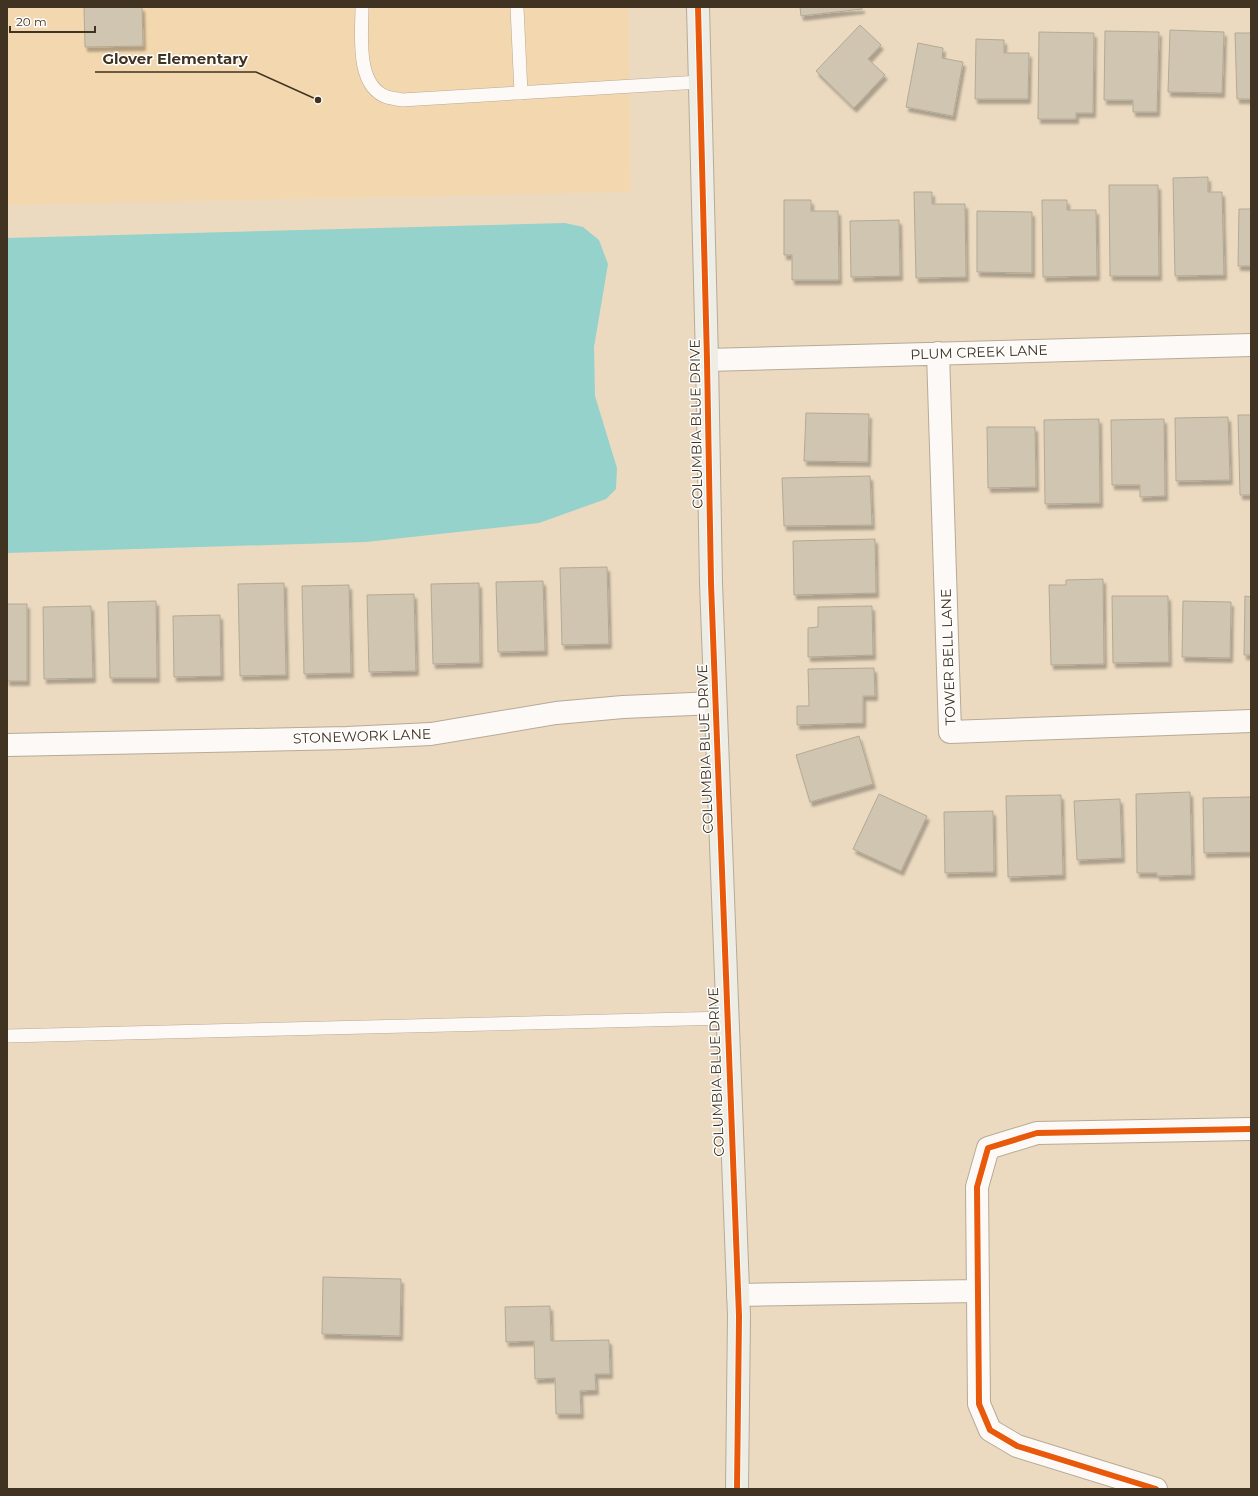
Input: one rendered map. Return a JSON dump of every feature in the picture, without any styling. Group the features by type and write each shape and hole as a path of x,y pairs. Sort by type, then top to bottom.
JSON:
{"street":[{"name":"COLUMBIA BLUE DRIVE","path":"698,7 707,360 710,575 726,1018 738,1295 737,1489"},
{"name":"PLUM CREEK LANE","path":"707,360 1251,345"},
{"name":"TOWER BELL LANE","path":"938,353 950,732 1251,721"},
{"name":"STONEWORK LANE","path":"7,745 347,738 432,734 556,713 623,707 715,703"},
{"path":"1156,1489 1017,1446 990,1430 979,1404 977,1187 988,1148 1037,1133 1251,1129"},
{"path":"738,1295 977,1291"}],"lane":[{"path":"362,7 362,62 366,75 373,88 385,97 402,100 700,82"},
{"path":"517,7 521,93"},
{"path":"7,1036 726,1018"}],"shaded area":[{"path":"7,7 628,7 631,192 7,205"}],"water":[{"path":"565,223 583,227 599,240 608,264 594,347 595,396 617,468 616,489 606,499 539,523 366,542 7,553 7,238"}],"building":[{"path":"84,7 142,7 143,46 85,47"},
{"path":"800,7 862,7 862,9 801,16"},
{"path":"860,25 881,45 868,59 885,75 854,108 816,71"},
{"path":"1170,30 1224,32 1222,93 1168,92"},
{"path":"1105,31 1159,32 1157,112 1133,112 1133,100 1104,100"},
{"path":"1039,32 1094,33 1093,113 1076,113 1076,119 1038,119"},
{"path":"1235,33 1251,33 1251,99 1237,99"},
{"path":"976,39 1004,40 1004,53 1029,53 1028,99 975,99"},
{"path":"918,43 943,48 942,58 963,62 953,116 906,107"},
{"path":"1208,177 1208,192 1222,192 1224,275 1175,276 1173,178"},
{"path":"1109,185 1158,185 1159,276 1110,276"},
{"path":"914,192 932,192 932,204 965,204 966,277 916,278"},
{"path":"784,200 811,200 811,211 838,211 839,280 792,280 792,255 784,255"},
{"path":"1042,200 1067,200 1067,210 1096,210 1097,276 1043,277"},
{"path":"1239,209 1251,209 1251,266 1238,266"},
{"path":"977,211 1032,212 1032,273 977,272"},
{"path":"899,220 900,276 851,277 850,221"},
{"path":"806,413 869,414 868,462 804,461"},
{"path":"1238,415 1251,415 1251,495 1240,495"},
{"path":"1228,417 1230,480 1176,481 1175,418"},
{"path":"1099,419 1100,503 1045,504 1044,420"},
{"path":"1164,419 1165,496 1140,497 1140,485 1112,485 1111,420"},
{"path":"987,427 1035,427 1036,487 988,488"},
{"path":"870,476 872,525 784,526 782,478"},
{"path":"875,539 876,593 794,595 793,541"},
{"path":"607,567 609,644 562,645 560,568"},
{"path":"1103,579 1104,664 1051,665 1049,585 1066,585 1066,580"},
{"path":"543,581 545,651 498,652 496,582"},
{"path":"284,583 286,675 240,676 238,584"},
{"path":"479,583 480,663 433,664 431,584"},
{"path":"349,585 351,673 304,674 302,586"},
{"path":"414,594 416,671 369,672 367,595"},
{"path":"1112,596 1168,596 1169,662 1113,663"},
{"path":"1245,596 1251,597 1251,655 1244,655"},
{"path":"156,601 157,678 110,678 108,602"},
{"path":"1183,601 1231,602 1230,658 1182,657"},
{"path":"7,604 27,604 27,681 7,681"},
{"path":"91,606 93,678 44,679 43,607"},
{"path":"872,606 873,655 808,657 808,628 818,627 818,607"},
{"path":"220,615 221,676 174,677 173,616"},
{"path":"874,668 875,696 863,696 863,723 797,725 797,706 809,706 808,669"},
{"path":"859,736 873,784 810,802 796,755"},
{"path":"1190,792 1192,875 1157,876 1157,873 1137,873 1136,794"},
{"path":"879,794 927,816 901,871 853,849"},
{"path":"1061,795 1063,875 1008,877 1006,796"},
{"path":"1251,797 1251,852 1204,853 1203,798"},
{"path":"1120,799 1122,858 1077,860 1074,801"},
{"path":"993,811 994,872 945,873 944,812"},
{"path":"323,1277 401,1279 400,1336 322,1334"},
{"path":"550,1306 551,1341 609,1340 610,1374 595,1374 596,1390 580,1391 581,1414 556,1414 555,1378 535,1379 534,1341 506,1342 505,1307"}],"cycle path":[{"path":"698,7 711,583 739,1316 737,1489"},
{"path":"1156,1489 1017,1446 990,1430 979,1404 977,1187 988,1148 1037,1133 1251,1129"}],"place":[{"name":"Glover Elementary","path":"318,100"}]}
